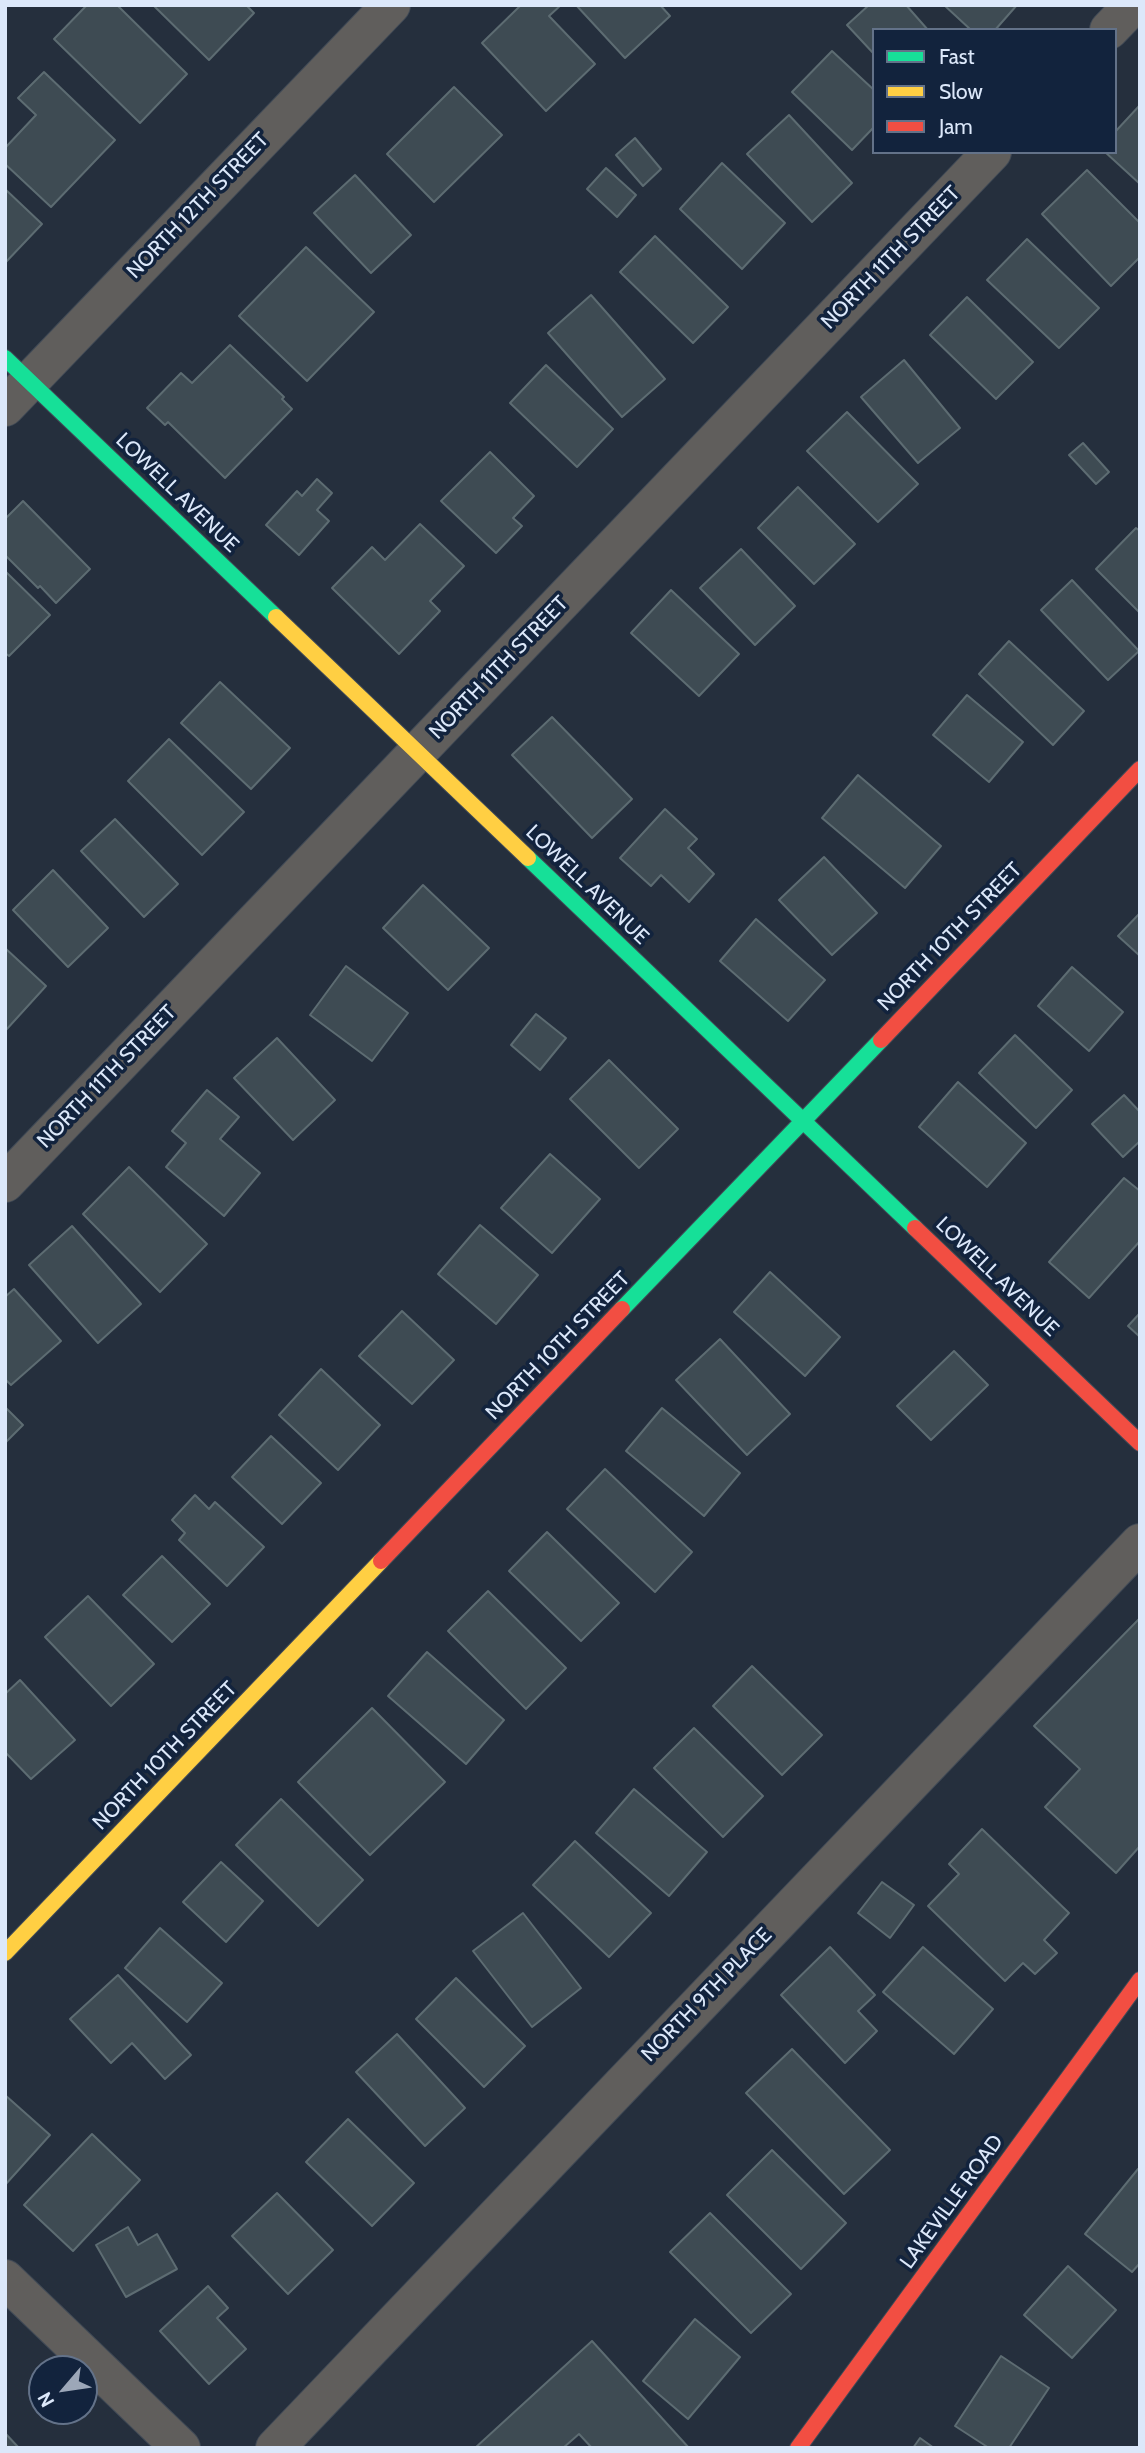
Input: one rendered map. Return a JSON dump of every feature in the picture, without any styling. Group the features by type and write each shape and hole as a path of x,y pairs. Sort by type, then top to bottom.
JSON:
{"street":[{"name":"NORTH 12TH STREET","path":"13,382 391,5"},
{"path":"1111,28 1133,5"},
{"name":"NORTH 11TH STREET","path":"5,1183 990,154"},
{"name":"LOWELL AVENUE","path":"13,382 418,752 1140,1443"},
{"name":"NORTH 10TH STREET","path":"5,1953 1140,769"},
{"name":"NORTH 9TH PLACE","path":"275,2448 1140,1543"},
{"name":"LAKEVILLE ROAD","path":"798,2448 1140,1980"},
{"path":"5,2279 181,2448"}],"building":[{"path":"87,5 117,5 187,74 140,123 54,39"},
{"path":"153,5 246,5 254,13 209,60"},
{"path":"521,5 561,5 549,16 595,64 546,111 482,43"},
{"path":"576,5 660,5 670,16 625,58"},
{"path":"869,5 906,5 926,28 872,28 872,52 847,25"},
{"path":"944,5 1017,5 997,28 969,28"},
{"path":"832,51 872,88 872,129 852,150 792,92"},
{"path":"44,72 115,140 51,207 5,164 5,148 36,115 18,98"},
{"path":"454,87 502,135 434,202 387,154"},
{"path":"1140,105 1140,184 1107,154 1117,154 1117,130"},
{"path":"789,115 852,183 812,222 747,154"},
{"path":"635,138 661,169 643,186 616,155"},
{"path":"722,163 785,223 742,269 680,209"},
{"path":"606,168 636,195 617,217 587,189"},
{"path":"1087,170 1140,223 1140,257 1111,286 1042,214"},
{"path":"355,175 411,235 371,273 314,213"},
{"path":"5,189 42,224 5,263"},
{"path":"655,236 728,307 693,343 620,272"},
{"path":"1027,239 1099,308 1059,348 987,280"},
{"path":"306,247 374,312 307,381 239,316"},
{"path":"591,295 665,379 622,417 548,333"},
{"path":"967,297 1033,362 996,399 930,335"},
{"path":"230,345 284,397 282,399 292,409 225,478 168,422 165,425 147,408 181,373 192,383"},
{"path":"904,360 960,428 918,463 861,397"},
{"path":"546,365 613,429 577,467 510,403"},
{"path":"847,412 918,484 878,522 807,451"},
{"path":"1083,443 1109,472 1096,484 1069,455"},
{"path":"490,452 534,496 513,518 522,526 496,553 441,501"},
{"path":"317,479 332,493 317,510 329,521 299,555 266,525 297,491 302,496"},
{"path":"798,487 855,544 814,584 758,528"},
{"path":"23,501 90,569 56,603 5,555 5,519"},
{"path":"420,524 464,566 430,601 440,611 399,654 332,588 372,547 385,560"},
{"path":"1136,528 1140,531 1140,613 1096,569"},
{"path":"741,549 795,606 755,645 700,588"},
{"path":"5,571 50,615 9,656 5,653"},
{"path":"1072,580 1139,651 1108,680 1041,610"},
{"path":"671,590 739,654 699,696 631,633"},
{"path":"1009,641 1084,711 1053,745 979,674"},
{"path":"220,682 290,748 251,789 181,723"},
{"path":"967,695 1023,742 989,782 933,735"},
{"path":"552,717 632,799 592,838 512,755"},
{"path":"169,739 244,812 202,855 128,781"},
{"path":"858,775 941,846 905,888 822,818"},
{"path":"665,809 697,839 688,848 714,874 689,902 661,875 651,886 620,858"},
{"path":"115,819 178,884 144,917 81,851"},
{"path":"824,857 877,913 832,955 779,900"},
{"path":"53,870 108,928 68,967 13,910"},
{"path":"423,885 489,948 448,990 383,928"},
{"path":"1140,913 1140,956 1118,936"},
{"path":"756,919 825,980 788,1021 720,961"},
{"path":"5,948 46,986 6,1030 5,1029"},
{"path":"346,966 408,1013 372,1061 310,1015"},
{"path":"1072,967 1123,1012 1089,1051 1038,1006"},
{"path":"536,1014 566,1038 540,1070 511,1045"},
{"path":"1015,1035 1072,1090 1036,1128 979,1073"},
{"path":"277,1038 335,1100 293,1140 234,1078"},
{"path":"609,1060 678,1129 639,1168 570,1099"},
{"path":"958,1082 1026,1143 987,1187 919,1127"},
{"path":"207,1090 239,1117 220,1139 260,1173 224,1216 166,1167 186,1143 172,1131"},
{"path":"1124,1095 1140,1112 1140,1141 1123,1157 1092,1124"},
{"path":"550,1154 600,1199 552,1253 501,1208"},
{"path":"129,1167 207,1244 160,1292 83,1214"},
{"path":"1124,1178 1140,1191 1140,1241 1089,1298 1049,1262"},
{"path":"480,1225 538,1275 496,1324 438,1274"},
{"path":"72,1226 141,1304 98,1343 29,1265"},
{"path":"770,1272 840,1337 805,1376 734,1312"},
{"path":"14,1289 61,1341 11,1385 5,1379 5,1297"},
{"path":"402,1311 454,1360 412,1404 359,1356"},
{"path":"1140,1313 1140,1337 1128,1326"},
{"path":"720,1339 790,1414 747,1455 676,1380"},
{"path":"954,1351 988,1385 931,1440 897,1406"},
{"path":"321,1369 380,1425 338,1470 279,1415"},
{"path":"5,1407 23,1425 5,1443"},
{"path":"662,1408 740,1473 704,1516 626,1451"},
{"path":"271,1436 321,1483 282,1524 232,1477"},
{"path":"605,1469 692,1552 655,1592 567,1509"},
{"path":"195,1495 209,1509 215,1502 264,1547 227,1586 179,1540 185,1533 172,1520"},
{"path":"547,1532 619,1603 581,1641 509,1571"},
{"path":"162,1556 210,1604 172,1642 123,1595"},
{"path":"488,1591 566,1668 526,1709 448,1631"},
{"path":"88,1596 154,1664 111,1706 45,1637"},
{"path":"1140,1618 1140,1846 1116,1873 1045,1807 1080,1769 1034,1726"},
{"path":"427,1652 504,1720 466,1764 388,1696"},
{"path":"752,1666 822,1735 782,1775 713,1706"},
{"path":"20,1680 75,1740 31,1779 5,1752 5,1694"},
{"path":"372,1708 445,1782 370,1855 298,1782"},
{"path":"694,1728 763,1796 723,1837 654,1768"},
{"path":"634,1789 707,1852 669,1896 596,1833"},
{"path":"281,1799 363,1880 318,1926 236,1845"},
{"path":"982,1829 1069,1913 1044,1940 1057,1953 1035,1974 1023,1963 1005,1981 928,1906 959,1874 949,1864"},
{"path":"575,1841 651,1913 609,1957 533,1885"},
{"path":"221,1862 263,1901 226,1942 183,1902"},
{"path":"882,1882 914,1905 890,1938 858,1913"},
{"path":"523,1913 581,1988 532,2027 473,1951"},
{"path":"160,1928 222,1983 187,2022 125,1968"},
{"path":"830,1947 875,1995 858,2011 877,2031 845,2063 781,1995"},
{"path":"923,1947 993,2009 954,2054 883,1992"},
{"path":"118,1975 191,2055 165,2079 132,2043 111,2063 70,2019"},
{"path":"456,1978 525,2046 484,2087 416,2019"},
{"path":"397,2034 465,2108 425,2146 356,2072"},
{"path":"792,2049 890,2150 844,2194 746,2093"},
{"path":"5,2095 50,2135 5,2185"},
{"path":"348,2119 414,2183 372,2226 306,2162"},
{"path":"92,2134 140,2180 73,2251 24,2205"},
{"path":"772,2150 846,2223 801,2269 727,2195"},
{"path":"1138,2169 1140,2263 1132,2272 1085,2234"},
{"path":"277,2193 333,2250 288,2294 232,2236"},
{"path":"710,2213 791,2294 751,2333 670,2252"},
{"path":"128,2227 138,2245 157,2234 177,2269 126,2297 96,2245"},
{"path":"1068,2266 1116,2310 1072,2358 1024,2315"},
{"path":"208,2286 228,2308 217,2318 246,2349 209,2384 160,2331"},
{"path":"695,2319 740,2357 688,2419 643,2381"},
{"path":"592,2341 689,2448 592,2448 579,2434 563,2448 475,2448"},
{"path":"1001,2356 1049,2388 1009,2448 989,2448 955,2426"},
{"path":"5,2433 19,2448 5,2448"},
{"path":"920,2438 934,2448 913,2448"}],"traffic: fast":[{"path":"5,358 276,617"},
{"path":"528,858 915,1228"},
{"path":"622,1309 881,1040"}],"traffic: slow":[{"path":"276,617 528,858"},
{"path":"5,1953 381,1561"}],"traffic: jam":[{"path":"881,1040 1140,769"},
{"path":"915,1228 1140,1443"},
{"path":"381,1561 622,1309"},
{"path":"798,2448 1140,1980"}]}
